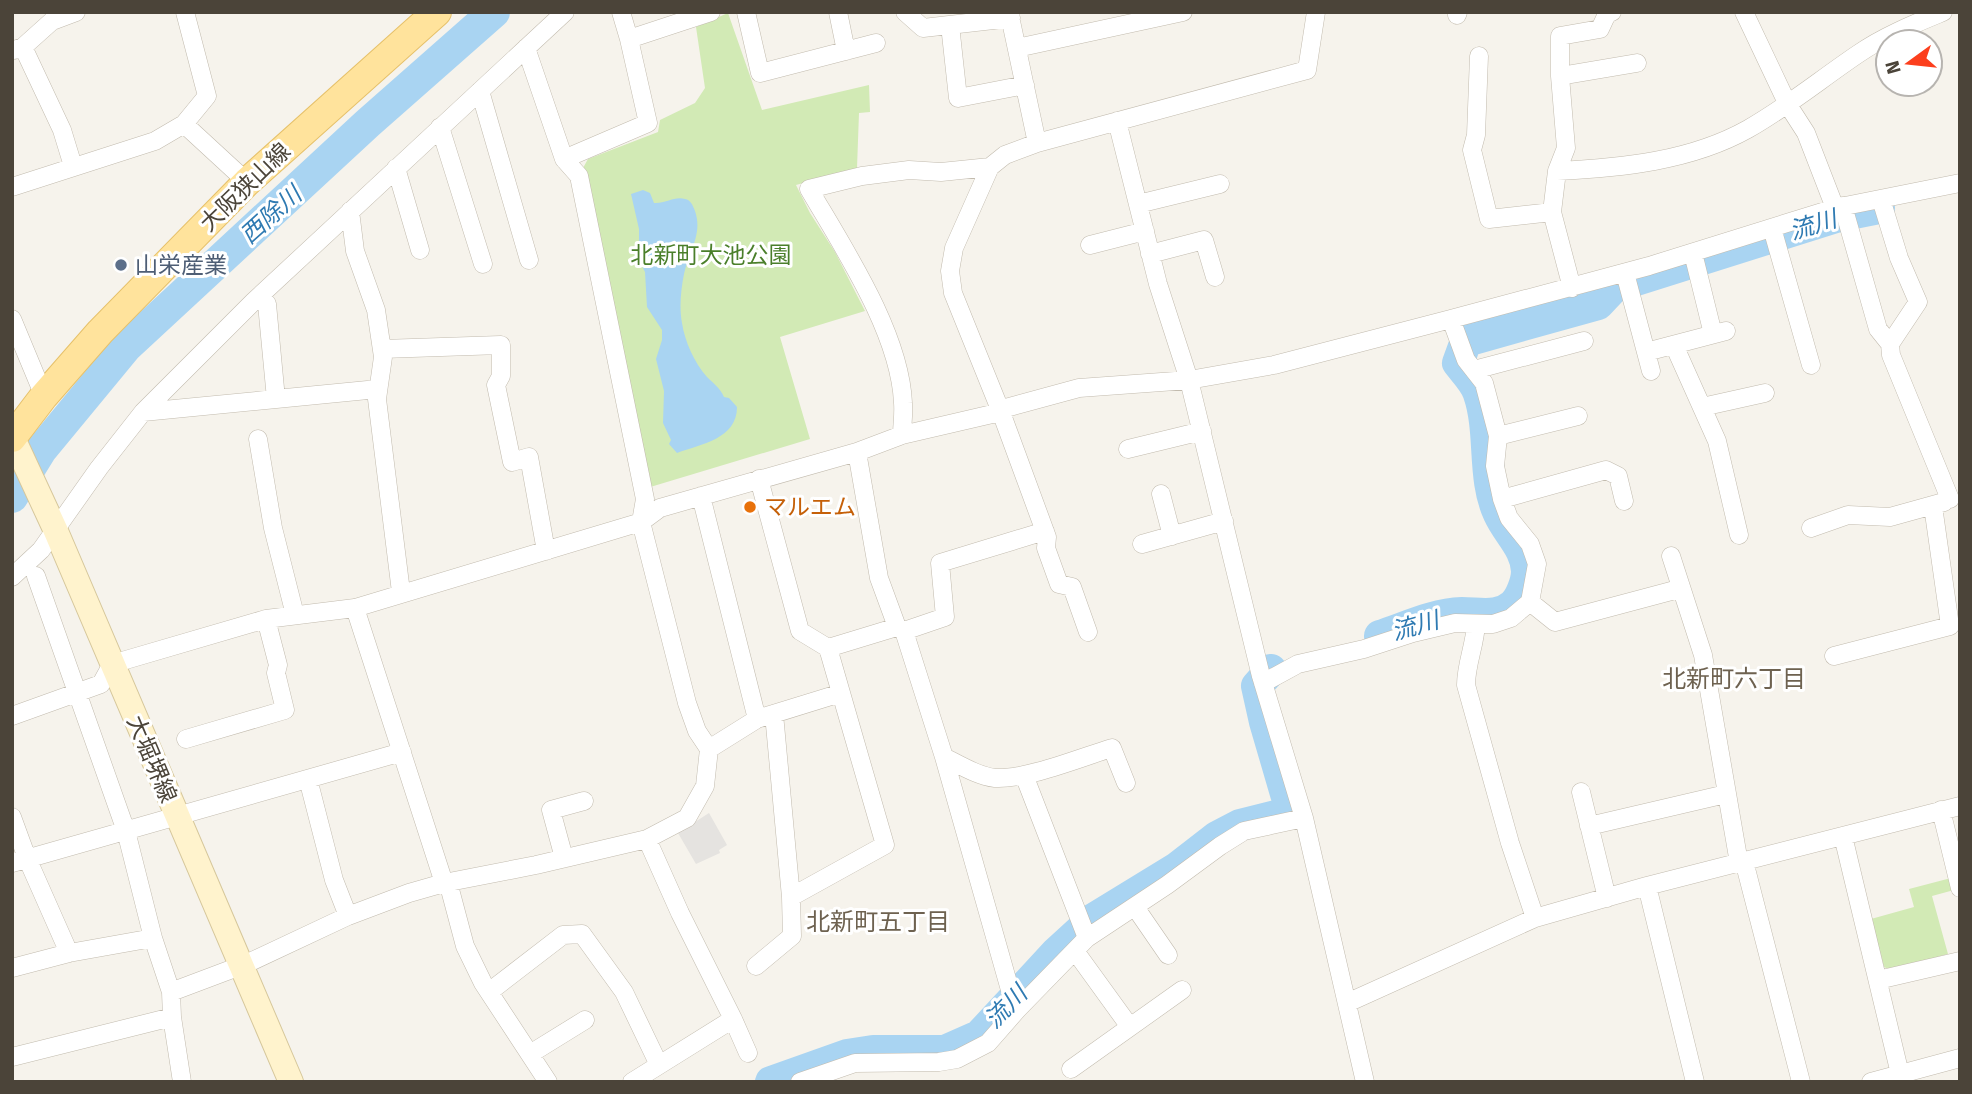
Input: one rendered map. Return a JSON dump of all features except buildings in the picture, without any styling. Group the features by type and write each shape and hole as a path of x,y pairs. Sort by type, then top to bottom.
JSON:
{"main road":[{"name":"大阪狭山線","path":"15,442 44,396 100,332 247,182 437,12"},
{"name":"大堀堺線","path":"15,442 291,1082"}],"street":[{"path":"73,166 62,130 17,49 52,22 76,12"},
{"path":"12,187 155,141 184,124 207,96 185,12"},
{"path":"12,577 41,550 52,523 144,412 260,296 565,12"},
{"path":"564,159 648,123 621,12"},
{"path":"629,39 711,12"},
{"path":"746,12 760,73 876,43"},
{"path":"838,12 846,51"},
{"path":"905,12 923,28 1010,15 1037,143"},
{"path":"1017,48 1183,12"},
{"path":"1088,632 1072,587 1059,584 1045,548 1045,531 1001,411 953,293 950,271 954,248 990,167 1005,155 1037,143 1307,70 1316,12"},
{"path":"1572,288 1552,212 1557,171 1566,148 1560,76 1560,36 1600,29 1607,14 1612,12"},
{"path":"1744,12 1788,105 1806,133 1849,228 1878,329 1890,344 1891,355 1955,498 1890,516 1848,515 1811,528"},
{"path":"1557,171 1593,169 1699,150 1746,131 1788,105 1903,20 1943,12"},
{"path":"950,24 958,98 1025,85"},
{"path":"171,992 241,966 348,916 446,882 647,839 687,818 705,786 709,749 697,731 687,703 641,522 645,499 579,176 564,159 526,48"},
{"path":"1479,56 1476,135 1472,150 1489,219 1552,212"},
{"path":"1560,76 1637,63"},
{"path":"480,91 529,260"},
{"path":"1117,121 1158,284 1189,380 1262,679 1304,818 1366,1082"},
{"path":"184,124 247,182"},
{"path":"440,127 483,264"},
{"path":"902,435 903,403 896,364 870,294 809,189 862,176 909,170 941,173 990,167"},
{"path":"396,168 420,250"},
{"path":"12,716 101,684 112,664 265,619 355,608 641,522 660,508 857,452 902,435 1001,411 1079,388 1189,380 1274,365 1625,274 1695,259 1773,236 1840,208 1960,183"},
{"path":"1138,204 1220,184"},
{"path":"1881,200 1899,258 1918,302 1890,344"},
{"path":"350,211 355,251 376,310 382,349 377,399 401,592"},
{"path":"1090,245 1145,231"},
{"path":"1773,236 1811,365"},
{"path":"1150,254 1204,240 1216,277"},
{"path":"1646,352 1719,330 1695,259"},
{"path":"1625,274 1651,371"},
{"path":"260,296 267,304 276,399"},
{"path":"12,319 44,396"},
{"path":"1262,679 1298,664 1364,649 1455,623 1493,624 1511,618 1530,602 1536,564 1530,544 1509,518 1502,499 1494,466 1498,436 1484,383 1470,365 1451,319"},
{"path":"1470,365 1584,341"},
{"path":"382,349 501,345 500,376 496,385 512,462 529,457 546,551"},
{"path":"1674,345 1717,441 1739,535"},
{"path":"144,412 378,389"},
{"path":"1702,407 1765,393"},
{"path":"1498,436 1578,416"},
{"path":"1128,449 1202,431"},
{"path":"258,439 273,528 295,615"},
{"path":"857,452 879,578 901,629 944,757 1013,1002"},
{"path":"1502,499 1606,470 1618,476 1624,501"},
{"path":"760,479 800,631 828,648 885,845 791,897"},
{"path":"1161,494 1171,536"},
{"path":"701,496 765,717 791,897 792,936 756,966"},
{"path":"1834,656 1950,626 1933,506"},
{"path":"1142,544 1224,521"},
{"path":"828,648 945,617 940,563 1045,531"},
{"path":"1671,556 1703,655 1726,794 1741,862 1801,1082"},
{"path":"36,576 126,831 153,938 171,992 182,1082"},
{"path":"1530,602 1555,622 1675,590"},
{"path":"355,608 465,946 489,992 548,1082"},
{"path":"186,739 285,710 276,673 278,665 265,619"},
{"path":"1476,624 1475,640 1466,667 1466,685 1510,843 1535,918"},
{"path":"709,749 765,717 841,693"},
{"path":"944,757 995,778 1024,775 1112,748 1126,783"},
{"path":"20,860 401,752"},
{"path":"1024,775 1082,936 1130,1027"},
{"path":"308,779 334,880 348,916"},
{"path":"1581,792 1606,898"},
{"path":"1589,826 1726,794"},
{"path":"564,858 551,810 584,801"},
{"path":"1347,1003 1535,918 1647,886 1960,806"},
{"path":"1941,810 1960,888"},
{"path":"12,817 20,860 69,953"},
{"path":"800,1082 855,1063 939,1062 957,1059 988,1043 1013,1002 1082,936 1135,906 1244,831 1304,818"},
{"path":"1843,836 1900,1074"},
{"path":"647,839 747,1053"},
{"path":"1647,886 1695,1082"},
{"path":"1135,906 1168,955"},
{"path":"489,992 563,935 582,934 624,992 659,1065"},
{"path":"12,968 69,953 153,938"},
{"path":"1878,980 1960,961"},
{"path":"1071,1069 1182,990"},
{"path":"12,1057 172,1017"},
{"path":"632,1082 733,1019"},
{"path":"530,1054 585,1020"},
{"path":"1871,1082 1960,1058"}],"green space":[{"name":"北新町大池公園","path":"728,13 762,110 869,85 870,112 859,113 857,168 796,185 865,311 780,337 810,439 647,488 583,168 588,159 658,132 660,120 695,103 705,88 696,27"},
{"path":"1951,878 1954,890 1932,896 1948,954 1891,970 1884,967 1871,919 1914,907 1909,889"}],"shaded area":[{"path":"709,813 727,845 719,850 720,853 696,864 678,833"}],"water":[{"path":"643,190 650,193 654,203 681,198 689,201 693,207 697,227 682,286 683,330 702,371 724,397 729,398 737,407 731,426 724,433 707,443 677,453 669,444 671,440 663,423 664,391 656,359 662,330 647,307 645,272 639,251 639,229 631,194"}],"waterway":[{"name":"西除川","path":"12,497 41,450 126,347 368,123 494,12"},
{"name":"流川","path":"1380,636 1441,616 1502,612 1516,602 1525,584 1526,563 1494,500 1479,394 1458,363 1466,341 1598,304 1614,287 1839,216 1879,208"},
{"name":"流川","path":"771,1082 847,1055 873,1051 945,1051 979,1036 1057,952 1092,920 1177,868 1217,837 1240,825 1284,814 1289,804 1257,686 1271,670"}],"place":[{"name":"山栄産業","path":"121,265"},
{"name":"マルエム","path":"750,507"}],"district":[{"name":"北新町六丁目","path":"1734,679"},
{"name":"北新町五丁目","path":"878,922"}]}
